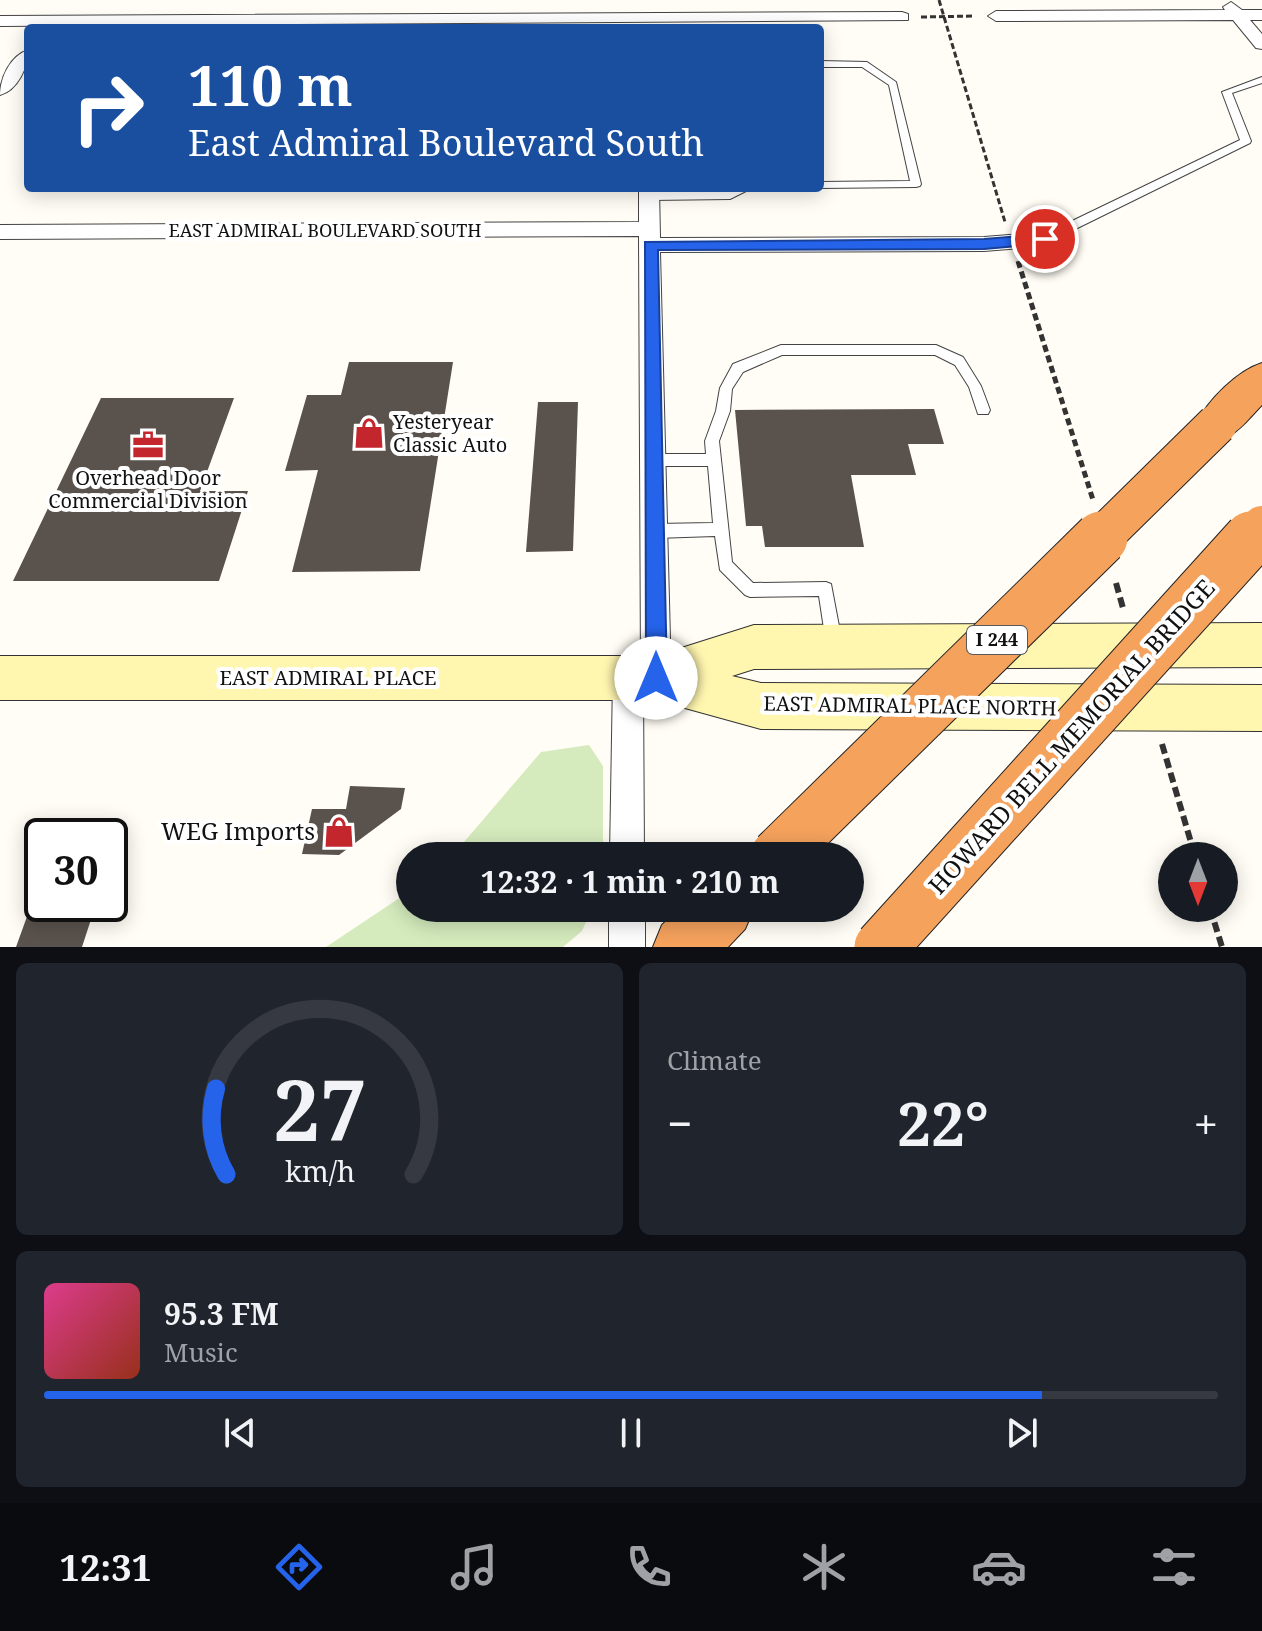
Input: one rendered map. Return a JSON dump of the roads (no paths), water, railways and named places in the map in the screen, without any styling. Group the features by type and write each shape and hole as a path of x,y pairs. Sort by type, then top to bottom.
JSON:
{"highway":[{"name":"I 244","path":"791,842 1262,379"},
{"name":"HOWARD BELL MEMORIAL BRIDGE","path":"881,947 1262,526"},
{"path":"684,947 710,922"}],"main road":[{"path":"642,678 754,647 1262,645"},
{"name":"EAST ADMIRAL PLACE","path":"0,678 642,678"},
{"name":"EAST ADMIRAL PLACE NORTH","path":"642,678 761,706 1262,708"}],"street":[{"path":"52,24 72,0"},
{"path":"645,0 646,23"},
{"path":"1225,0 1262,44"},
{"path":"996,16 1262,15"},
{"path":"0,21 52,24 646,23 902,17"},
{"path":"0,90 24,60"},
{"path":"628,842 655,531 650,192"},
{"name":"EAST ADMIRAL BOULEVARD SOUTH","path":"0,232 1045,239"},
{"path":"627,922 627,947"}],"lane":[{"path":"824,64 864,64 893,84 916,184 824,185"},
{"path":"1045,239 1246,141 1227,92 1262,80"},
{"path":"650,192 730,195 737,192"},
{"path":"835,646 826,589 750,590 725,565 712,441 723,411 726,388 738,368 781,350 936,350 959,361 975,386 983,410"},
{"path":"654,460 714,460"},
{"path":"655,531 721,529"}],"place":[{"name":"Yesteryear Classic Auto","path":"369,433"},
{"name":"Overhead Door Commercial Division","path":"148,445"},
{"name":"WEG Imports","path":"339,832"}]}
